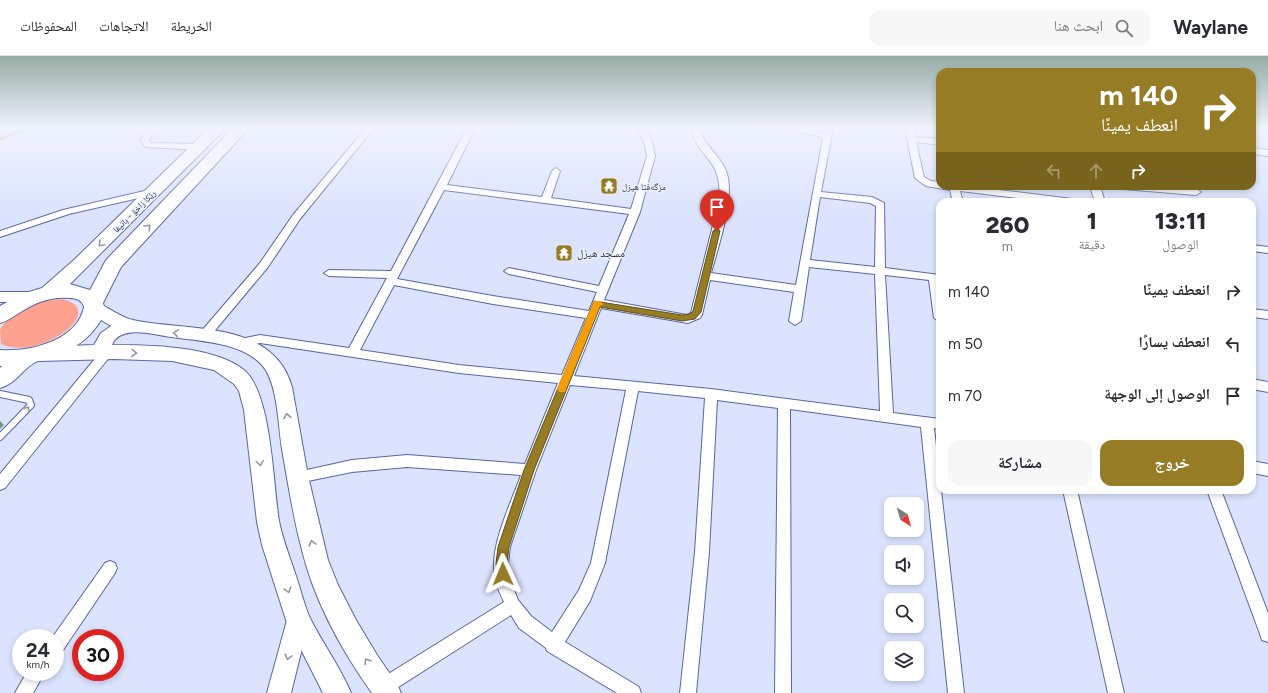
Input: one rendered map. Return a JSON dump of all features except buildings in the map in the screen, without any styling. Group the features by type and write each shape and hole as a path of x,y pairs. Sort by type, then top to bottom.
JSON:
{"highway":[{"name":"رێکا زاخۆ - باتیفا","path":"42,295 82,263 152,192 189,158"},
{"name":"رێکا زاخۆ - باتیفا","path":"33,356 57,348 78,334 91,318 93,306 113,264 215,158"},
{"path":"82,263 85,268 92,270 113,264"},
{"path":"0,316 20,303 42,295 72,292 82,294 93,306"},
{"path":"0,358 33,356"},
{"path":"0,380 33,356"}],"main road":[{"path":"93,306 117,321 132,326 240,343 262,355 273,365 279,376 308,527 316,560 326,586 360,650 386,690"},
{"path":"107,352 103,346 107,337 118,330 132,326"},
{"path":"33,356 107,352 156,354 202,359 228,368 245,384 251,395 254,410 268,522 298,620 321,665 337,692"}],"street":[{"path":"203,337 264,264 296,217 345,158"},
{"path":"352,354 442,187 456,158"},
{"path":"633,693 553,645 525,622 513,605 504,585 501,564 503,547 529,470 635,212 651,158"},
{"path":"597,303 688,319 696,315 724,201 725,182 720,166 713,158"},
{"path":"795,321 823,158"},
{"path":"915,158 920,178 929,184 936,185"},
{"path":"546,200 556,171"},
{"path":"442,187 635,212"},
{"path":"970,190 1028,198"},
{"path":"0,234 72,210 152,192"},
{"path":"816,194 872,200 880,204 882,207 880,272 887,417"},
{"path":"1256,248 1268,250"},
{"path":"805,263 936,278"},
{"path":"509,271 602,290"},
{"path":"329,273 393,278 493,300 593,315"},
{"path":"706,276 801,289"},
{"path":"0,297 42,295"},
{"path":"1256,314 1268,315"},
{"path":"240,343 260,339 459,369 712,394 934,423 936,448"},
{"path":"0,484 107,352"},
{"path":"1256,385 1268,387"},
{"path":"553,645 581,603 591,584 598,563 633,386"},
{"path":"688,693 702,552 712,394"},
{"path":"783,693 784,403"},
{"path":"298,477 352,466 407,461 529,470"},
{"path":"1256,468 1268,470"},
{"path":"940,494 956,693"},
{"path":"1071,494 1116,693"},
{"path":"1216,494 1268,634"},
{"path":"64,634 110,568"},
{"path":"386,690 513,605"},
{"path":"278,693 298,620"},
{"path":"23,693 31,681"}],"lane":[{"path":"0,394 26,399 31,402 31,405 0,437"}],"shaded area":[{"path":"62,299 75,305 78,313 74,323 64,332 49,341 33,346 16,348 1,344 0,329 12,316 27,307 44,301"}],"slow traffic":[{"path":"562,389 597,303 599,304"}],"place":[{"name":"مزگەفتا هیزل","path":"609,186"},
{"name":"مسجد هيزل","path":"564,253"}],"route":[{"path":"503,574 501,564 503,547 508,530 529,470 597,303 688,319 696,315 717,231"}]}
